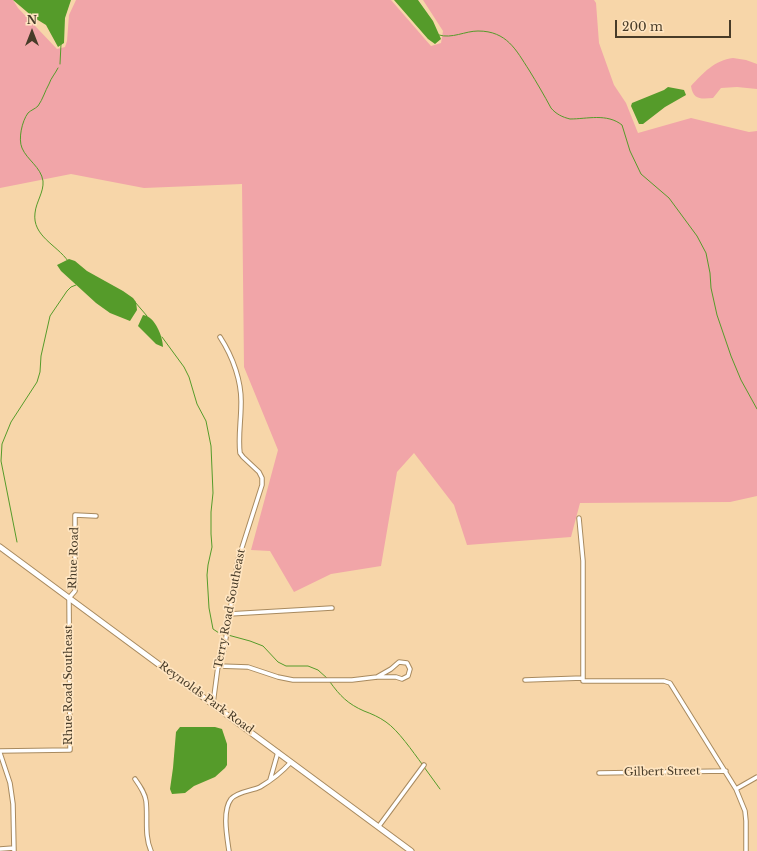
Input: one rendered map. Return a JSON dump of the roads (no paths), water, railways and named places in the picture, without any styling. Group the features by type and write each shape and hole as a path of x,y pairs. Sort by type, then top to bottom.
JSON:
{"main road":[{"name":"Reynolds Park Road","path":"0,547 411,851"}],"street":[{"name":"Terry Road Southeast","path":"213,704 218,666 224,650 238,560 262,482 259,472 243,457 240,452 241,387 226,345 220,337"},
{"name":"Rhue Road","path":"69,598 75,591 75,515 96,516"},
{"path":"580,518 582,544 583,681 664,681 670,683 726,771 741,799 746,816 746,851"},
{"name":"Rhue Road Southeast","path":"0,752 70,750 69,598"},
{"path":"229,614 332,608"},
{"path":"218,666 248,667 278,677 293,680 352,680 377,677 396,677 402,679 407,678 410,674 410,669 408,665 403,662 397,663 377,677"},
{"path":"394,666 393,673 396,677"},
{"path":"525,680 583,678"},
{"path":"0,752 10,783 13,804 14,850 0,849"},
{"path":"270,780 278,752"},
{"path":"229,851 226,818 230,802 234,796 260,787 275,778 291,762"},
{"path":"379,826 424,765"},
{"name":"Gilbert Street","path":"599,773 726,771"},
{"path":"736,788 757,777"},
{"path":"135,779 142,789 146,800 147,838 152,851"}],"waterway":[{"path":"439,35 449,36 473,31 496,34 510,43 520,55 551,108 557,114 570,119 610,119 622,125 630,151 641,174 669,198 697,236 706,253 717,315 741,380 757,409"},
{"path":"60,64 61,44"},
{"path":"58,68 38,106 26,116 21,130 20,140 24,152 40,172 43,181 35,213 37,228 46,240 68,261"},
{"path":"17,542 1,461 2,444 11,422 37,382 50,316 67,291 76,285"},
{"path":"135,302 147,316"},
{"path":"162,337 184,367 189,377 197,404 206,421 211,446 213,493 211,512 212,547 207,575 209,608 213,629 224,634"},
{"path":"228,635 263,646 278,662 286,666 308,666 318,670 328,679"},
{"path":"330,682 349,702 378,717 391,726 422,764"},
{"path":"424,767 440,789"}]}
